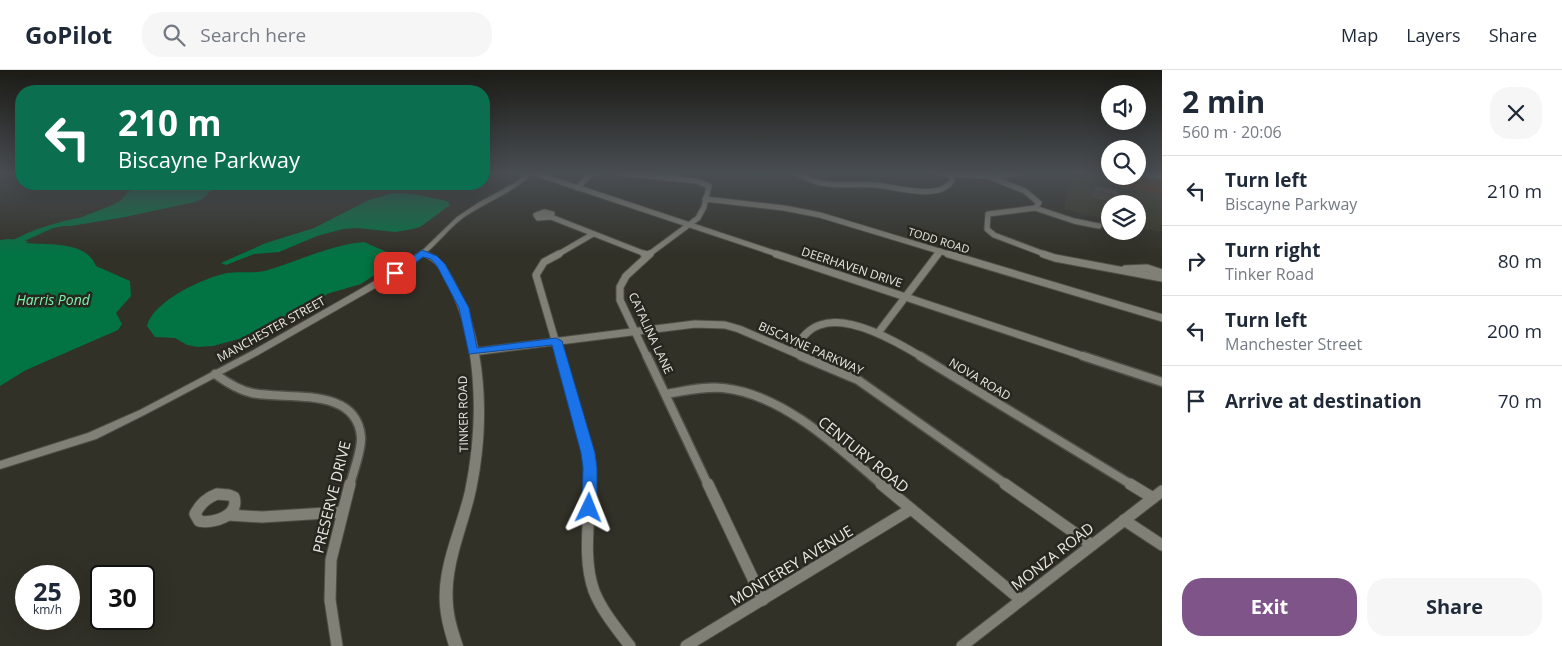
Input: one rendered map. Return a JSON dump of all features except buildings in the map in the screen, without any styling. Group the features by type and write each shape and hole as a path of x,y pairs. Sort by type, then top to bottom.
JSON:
{"street":[{"name":"MANCHESTER STREET","path":"0,465 92,436 124,422 215,374 375,285 422,253 466,213 489,200"},
{"name":"DEERHAVEN DRIVE","path":"613,200 1162,382"},
{"name":"CATALINA LANE","path":"705,200 702,213 691,226 648,255 624,278 618,292 620,300 763,600"},
{"name":"TODD ROAD","path":"712,200 808,212 1162,318"},
{"path":"1032,200 1035,208"},
{"path":"1099,226 1074,221 1035,208 988,214 987,229 1000,238 1045,255 1110,270 1162,278"},
{"path":"550,217 648,255"},
{"path":"593,234 547,259 537,272 537,279 586,446 590,468 587,535 592,585 608,616 630,646"},
{"path":"878,334 940,251"},
{"name":"TINKER ROAD","path":"422,253 434,258 441,264 461,301 472,352 478,408 477,448 470,493 449,566 446,587 445,609 450,632 456,646"},
{"path":"1110,270 1147,268 1162,273"},
{"name":"NOVA ROAD","path":"792,351 811,329 832,322 878,334 909,349 1158,495"},
{"name":"BISCAYNE PARKWAY","path":"472,352 695,324 725,325 792,351 858,380 1092,545"},
{"name":"PRESERVE DRIVE","path":"215,374 231,385 245,391 272,396 327,400 345,407 355,415 360,426 361,439 332,550 330,600 337,646"},
{"name":"CENTURY ROAD","path":"666,394 714,388 731,389 765,400 810,428 1021,600"},
{"name":"MONZA ROAD","path":"962,646 1158,495"},
{"name":"MONTEREY AVENUE","path":"686,646 911,509"},
{"path":"228,515 262,517 342,512"},
{"path":"1124,520 1162,545"}],"shaded area":[{"path":"1066,200 1101,200 1101,218 1064,209"},
{"path":"1146,200 1162,200 1160,232 1146,229"}],"water":[{"path":"200,200 125,217 71,226 59,226 120,201"},
{"path":"369,200 442,200 447,201 450,205 420,227 413,229 395,232 357,228 343,229 317,236 279,252 254,254 226,265 221,263 266,243 314,228"},
{"name":"Harris Pond","path":"0,240 28,241 26,243 76,248 91,258 96,266 130,281 131,296 116,313 122,324 118,330 26,370 0,386"},
{"path":"364,242 396,256 397,260 361,284 327,294 312,308 242,338 213,346 198,347 187,345 175,338 155,337 147,326 151,317 169,300 180,292 205,280 227,273 263,271 328,249"}],"waterway":[{"path":"0,253 17,241 51,226 78,221"}],"route":[{"path":"395,273 422,253 434,258 441,264 464,308 472,352 556,341 588,453 590,468 589,508"}]}
